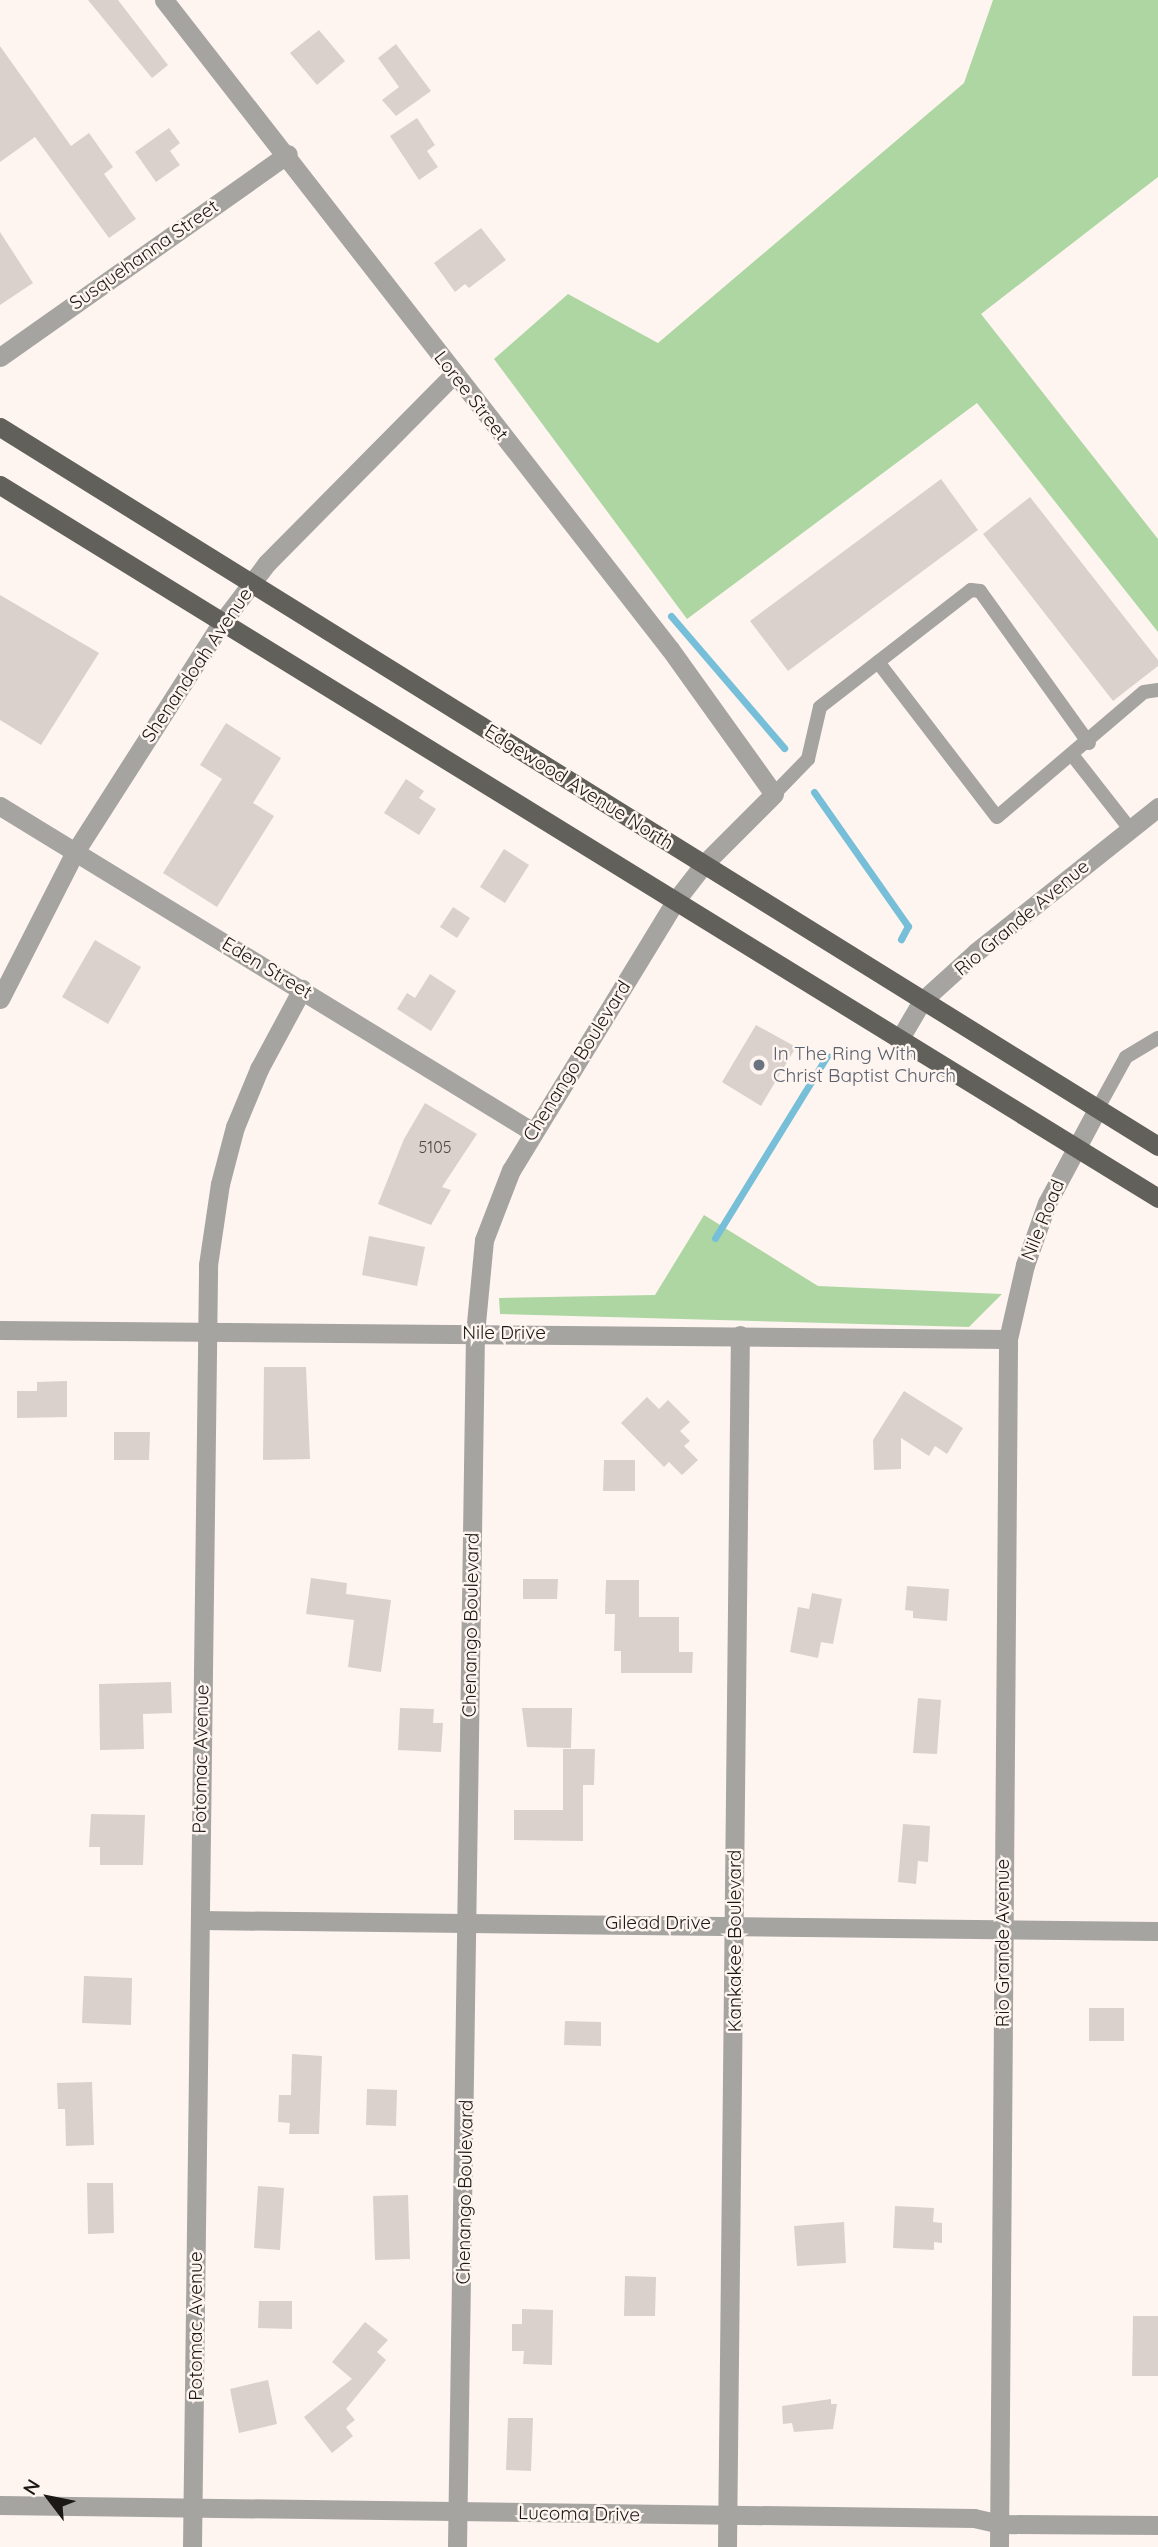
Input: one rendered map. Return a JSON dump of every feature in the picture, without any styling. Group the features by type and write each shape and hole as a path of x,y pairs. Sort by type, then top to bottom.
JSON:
{"main road":[{"name":"Edgewood Avenue North","path":"0,427 1158,1146"},
{"path":"0,485 1158,1198"}],"street":[{"name":"Loree Street","path":"164,0 288,154 453,374 678,658 774,794"},
{"name":"Susquehanna Street","path":"0,357 288,154"},
{"name":"Shenandoah Avenue","path":"0,999 75,852 223,621 251,584 453,374"},
{"name":"Chenango Boulevard","path":"457,2547 475,1333 484,1240 511,1170 676,900 704,864 774,794"},
{"name":"Eden Street","path":"0,806 533,1132"},
{"name":"Rio Grande Avenue","path":"899,1040 922,1001 976,952 1158,807"},
{"name":"Potomac Avenue","path":"192,2547 205,1333 208,1265 220,1184 235,1127 259,1069 302,989"},
{"name":"Nile Road","path":"1007,1339 1025,1265 1075,1147 1098,1108"},
{"name":"Nile Drive","path":"0,1330 1007,1339"},
{"name":"Kankakee Boulevard","path":"727,2547 740,1335"},
{"name":"Rio Grande Avenue","path":"999,2547 1007,1339"},
{"name":"Gilead Drive","path":"200,1920 734,1923 1158,1931"},
{"name":"Lucoma Drive","path":"0,2505 974,2518 999,2524 1158,2525"}],"lane":[{"path":"774,794 808,759 820,707 976,590 1089,743"},
{"path":"878,662 997,817 1089,743 1144,692 1158,690"},
{"path":"1073,755 1130,829"},
{"path":"1098,1108 1126,1057 1158,1038"}],"green space":[{"path":"993,0 1158,0 1158,177 981,314 1158,539 1158,632 977,403 687,619 494,359 568,294 658,343 964,83"},
{"path":"704,1215 818,1286 1002,1294 969,1327 500,1314 499,1298 655,1295"}],"building":[{"path":"88,0 118,0 168,65 152,78"},
{"path":"319,30 345,61 317,85 290,53"},
{"path":"396,44 431,91 396,116 382,100 399,87 378,58"},
{"path":"0,46 71,146 89,133 113,167 104,174 136,219 109,238 35,137 0,162"},
{"path":"417,118 435,145 427,151 438,167 419,180 390,136"},
{"path":"169,128 180,143 170,151 180,165 156,182 135,152"},
{"path":"481,228 506,260 469,288 465,284 455,292 434,263"},
{"path":"0,232 33,283 0,305"},
{"path":"941,479 978,530 788,671 750,621"},
{"path":"1030,497 1158,660 1158,666 1113,701 983,534"},
{"path":"0,595 99,653 41,745 0,720"},
{"path":"226,723 281,758 253,803 274,816 217,907 163,873 222,779 200,765"},
{"path":"406,779 424,791 419,798 436,809 419,835 384,813"},
{"path":"504,849 529,865 505,903 480,887"},
{"path":"453,907 470,918 457,938 440,927"},
{"path":"95,940 141,967 108,1024 62,997"},
{"path":"430,974 456,991 431,1031 397,1009 407,993 415,998"},
{"name":"In The Ring With Christ Baptist Church","path":"756,1025 796,1047 761,1106 722,1082"},
{"path":"425,1103 477,1134 442,1187 451,1190 431,1225 378,1204 404,1139"},
{"path":"369,1236 425,1247 417,1286 362,1275"},
{"path":"264,1367 306,1367 310,1459 263,1460"},
{"path":"67,1381 67,1417 17,1418 17,1391 37,1391 37,1382"},
{"path":"904,1391 963,1428 947,1454 935,1446 929,1456 901,1438 901,1469 874,1470 873,1440"},
{"path":"647,1397 659,1409 668,1400 690,1422 680,1431 690,1441 684,1446 698,1460 682,1475 669,1462 664,1467 621,1423"},
{"path":"114,1432 150,1432 149,1460 114,1460"},
{"path":"604,1460 635,1460 635,1491 603,1491"},
{"path":"311,1578 347,1583 346,1594 391,1600 381,1672 348,1667 354,1620 306,1614"},
{"path":"523,1579 558,1579 557,1599 523,1599"},
{"path":"606,1580 639,1580 639,1617 679,1617 679,1652 693,1652 692,1673 621,1673 621,1651 614,1651 615,1614 605,1614"},
{"path":"907,1586 949,1589 947,1621 913,1618 913,1611 905,1610"},
{"path":"812,1593 842,1599 833,1644 821,1642 818,1658 790,1652 798,1607 809,1609"},
{"path":"171,1682 172,1713 143,1714 144,1749 100,1750 99,1684"},
{"path":"918,1698 941,1700 937,1754 913,1753"},
{"path":"400,1708 434,1709 433,1723 443,1723 441,1752 398,1750"},
{"path":"522,1708 572,1708 571,1748 527,1747"},
{"path":"563,1749 595,1749 594,1785 583,1785 583,1841 514,1840 514,1810 563,1810"},
{"path":"91,1814 145,1815 143,1865 100,1865 100,1847 89,1847"},
{"path":"903,1824 930,1826 928,1862 918,1861 916,1884 898,1882"},
{"path":"84,1976 132,1978 131,2025 82,2023"},
{"path":"1089,2008 1124,2008 1124,2041 1089,2041"},
{"path":"565,2021 601,2022 601,2046 564,2045"},
{"path":"292,2054 322,2056 319,2134 289,2134 290,2123 278,2122 279,2095 291,2095"},
{"path":"92,2082 94,2145 66,2146 65,2109 58,2109 57,2083"},
{"path":"367,2089 397,2090 396,2126 366,2125"},
{"path":"87,2183 113,2183 114,2233 88,2234"},
{"path":"258,2186 284,2188 280,2250 254,2248"},
{"path":"408,2195 410,2259 375,2260 373,2196"},
{"path":"895,2206 934,2208 933,2222 942,2223 942,2243 934,2242 934,2250 893,2248"},
{"path":"844,2222 846,2263 797,2266 794,2226"},
{"path":"625,2276 656,2277 655,2316 624,2316"},
{"path":"259,2301 292,2301 292,2329 258,2328"},
{"path":"522,2309 553,2310 552,2365 523,2364 524,2351 512,2351 512,2324 522,2324"},
{"path":"1133,2316 1158,2316 1158,2376 1132,2376"},
{"path":"365,2322 388,2340 377,2352 386,2360 346,2409 355,2420 346,2427 353,2436 332,2453 304,2417 352,2379 332,2362"},
{"path":"268,2380 277,2424 239,2433 230,2389"},
{"path":"831,2399 831,2404 837,2404 833,2429 794,2432 792,2423 783,2424 782,2406"},
{"path":"508,2418 533,2418 531,2471 506,2470"}],"waterway":[{"path":"671,616 784,748"},
{"path":"814,792 908,926 901,939"},
{"path":"715,1238 827,1056"}],"place":[{"name":"In The Ring With Christ Baptist Church","path":"759,1065"}]}
